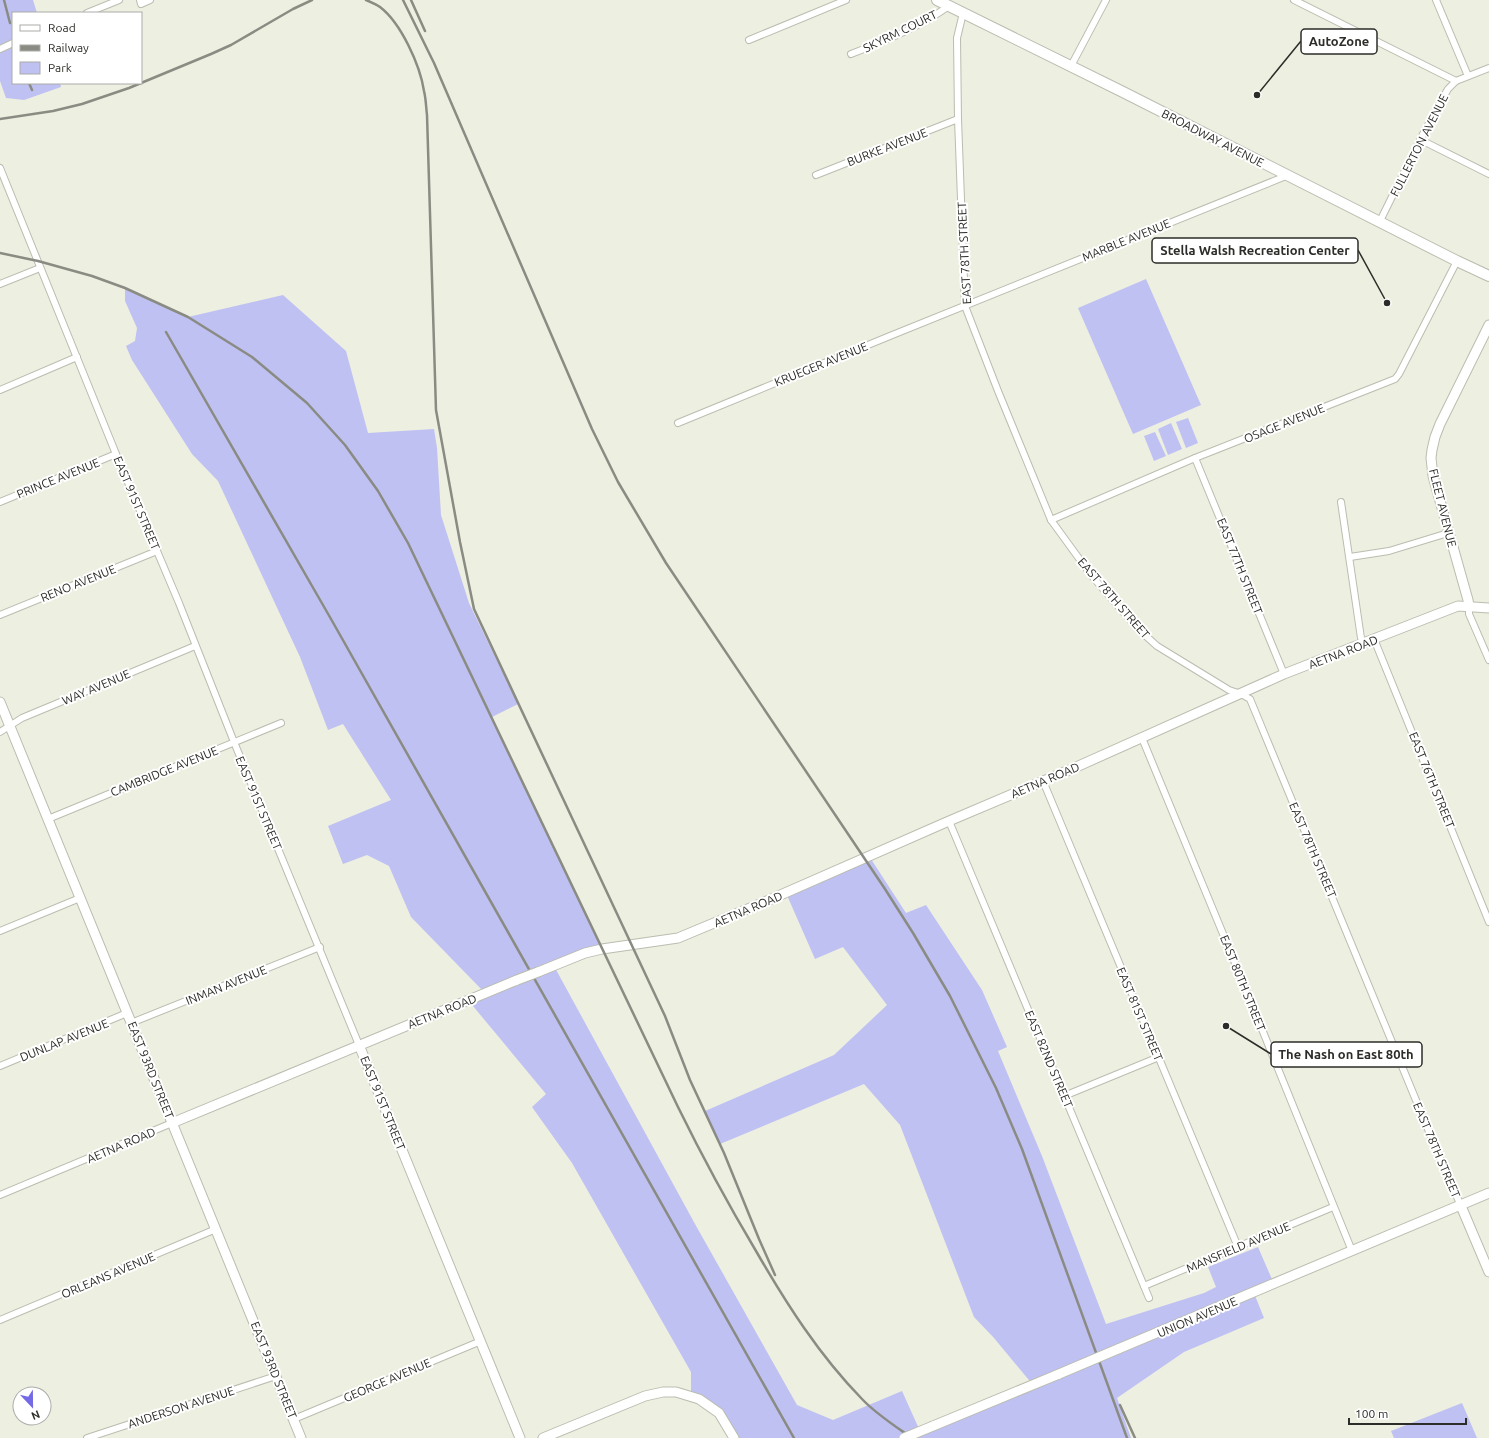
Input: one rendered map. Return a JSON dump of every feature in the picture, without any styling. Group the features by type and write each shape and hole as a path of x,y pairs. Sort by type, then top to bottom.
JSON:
{"main road":[{"name":"BROADWAY AVENUE","path":"937,0 1071,66 1286,176 1489,276"}],"street":[{"path":"89,12 119,0"},
{"path":"140,2 150,0"},
{"path":"749,40 846,0"},
{"path":"1071,66 1106,0"},
{"path":"1294,0 1456,81"},
{"path":"1436,0 1468,76"},
{"name":"SKYRM COURT","path":"851,54 885,41 936,15 949,6"},
{"name":"EAST 78TH STREET","path":"963,13 957,38 958,120 965,306 1051,520 1091,575 1137,628 1157,646 1229,690 1250,699 1442,1163 1489,1272"},
{"path":"0,49 12,43"},
{"name":"FULLERTON AVENUE","path":"1380,221 1423,134 1448,90 1456,81 1489,68"},
{"name":"BURKE AVENUE","path":"816,175 958,120"},
{"path":"1421,140 1489,174"},
{"name":"EAST 91ST STREET","path":"0,168 520,1438"},
{"name":"MARBLE AVENUE","path":"965,306 1286,176"},
{"name":"OSAGE AVENUE","path":"1051,520 1195,458 1395,379 1399,374 1457,261"},
{"path":"0,284 40,268"},
{"name":"KRUEGER AVENUE","path":"678,423 895,333 965,306"},
{"name":"FLEET AVENUE","path":"1469,606 1433,476 1432,450 1440,424 1489,325"},
{"path":"0,390 77,357"},
{"name":"PRINCE AVENUE","path":"0,502 116,454"},
{"name":"EAST 77TH STREET","path":"1195,458 1284,674"},
{"path":"1341,502 1361,638 1364,644"},
{"path":"1350,557 1389,551 1448,533"},
{"name":"RENO AVENUE","path":"0,615 157,551"},
{"name":"AETNA ROAD","path":"0,1195 359,1045 585,953 602,948 678,938 1142,738 1284,674 1458,606 1489,608"},
{"path":"1469,606 1470,614 1489,660"},
{"name":"EAST 76TH STREET","path":"1374,639 1489,922"},
{"name":"WAY AVENUE","path":"0,732 22,718 195,646"},
{"name":"EAST 93RD STREET","path":"0,702 301,1438"},
{"name":"CAMBRIDGE AVENUE","path":"48,819 281,723"},
{"name":"EAST 80TH STREET","path":"1142,738 1352,1251"},
{"name":"EAST 81ST STREET","path":"1043,781 1238,1247"},
{"name":"EAST 82ND STREET","path":"949,821 1149,1298"},
{"path":"0,931 80,898"},
{"name":"INMAN AVENUE","path":"132,1023 320,947"},
{"name":"DUNLAP AVENUE","path":"0,1066 127,1013"},
{"path":"1064,1096 1158,1057"},
{"name":"UNION AVENUE","path":"904,1438 1489,1193"},
{"name":"MANSFIELD AVENUE","path":"1144,1286 1333,1207"},
{"name":"ORLEANS AVENUE","path":"0,1320 216,1230"},
{"name":"GEORGE AVENUE","path":"294,1419 481,1341"},
{"name":"ANDERSON AVENUE","path":"87,1438 276,1376"},
{"path":"543,1438 645,1396 663,1392 676,1392 699,1399 719,1413 734,1438"}],"green space":[{"path":"0,0 33,0 37,12 12,12 12,84 60,84 61,87 24,100 6,98 0,81"},
{"path":"1146,279 1201,405 1133,434 1078,308"},
{"path":"125,288 188,317 283,295 346,351 368,433 434,429 437,448 441,515 469,603 518,704 492,717 602,949 554,966 695,1224 797,1405 833,1420 902,1391 920,1431 1033,1385 994,1338 974,1317 900,1125 864,1084 720,1144 705,1111 834,1055 887,1005 843,947 815,959 786,893 869,856 906,913 926,905 982,990 1007,1047 998,1051 1042,1156 1106,1324 1204,1293 1216,1287 1208,1267 1258,1247 1274,1284 1254,1293 1264,1318 1184,1352 1117,1398 1131,1438 734,1438 719,1413 691,1397 691,1372 572,1163 532,1107 546,1094 468,1000 485,993 411,917 389,866 367,855 343,864 328,826 391,800 343,724 328,730 300,657 218,481 192,454 132,360 126,346 135,341 137,328 125,301"},
{"path":"1188,418 1198,443 1186,448 1176,422"},
{"path":"1171,423 1182,449 1168,455 1158,429"},
{"path":"1155,432 1166,456 1154,461 1144,436"},
{"path":"1462,1403 1477,1438 1394,1438 1391,1431"}],"railway":[{"path":"4,0 10,23"},
{"path":"142,83 231,45 293,9 312,0"},
{"path":"366,0 378,6 388,14 402,34 414,57 425,94 427,115 436,410 474,609 665,1016 690,1080 724,1153 775,1275"},
{"path":"403,0 434,63 592,429 618,482 666,563 885,889 950,996 996,1088 1022,1149 1127,1438"},
{"path":"411,0 425,31"},
{"path":"29,84 32,90"},
{"path":"0,119 53,111 82,104 139,84"},
{"path":"0,253 38,261 92,276 125,288 188,317 252,357 307,403 345,445 378,491 408,543 678,1107 735,1216 791,1309 817,1347 846,1382 873,1410 912,1438"},
{"path":"166,332 331,619 794,1438"},
{"path":"1120,1405 1135,1438"}],"place":[{"name":"AutoZone","path":"1257,95"},
{"name":"Stella Walsh Recreation Center","path":"1387,303"},
{"name":"The Nash on East 80th","path":"1226,1026"}]}
